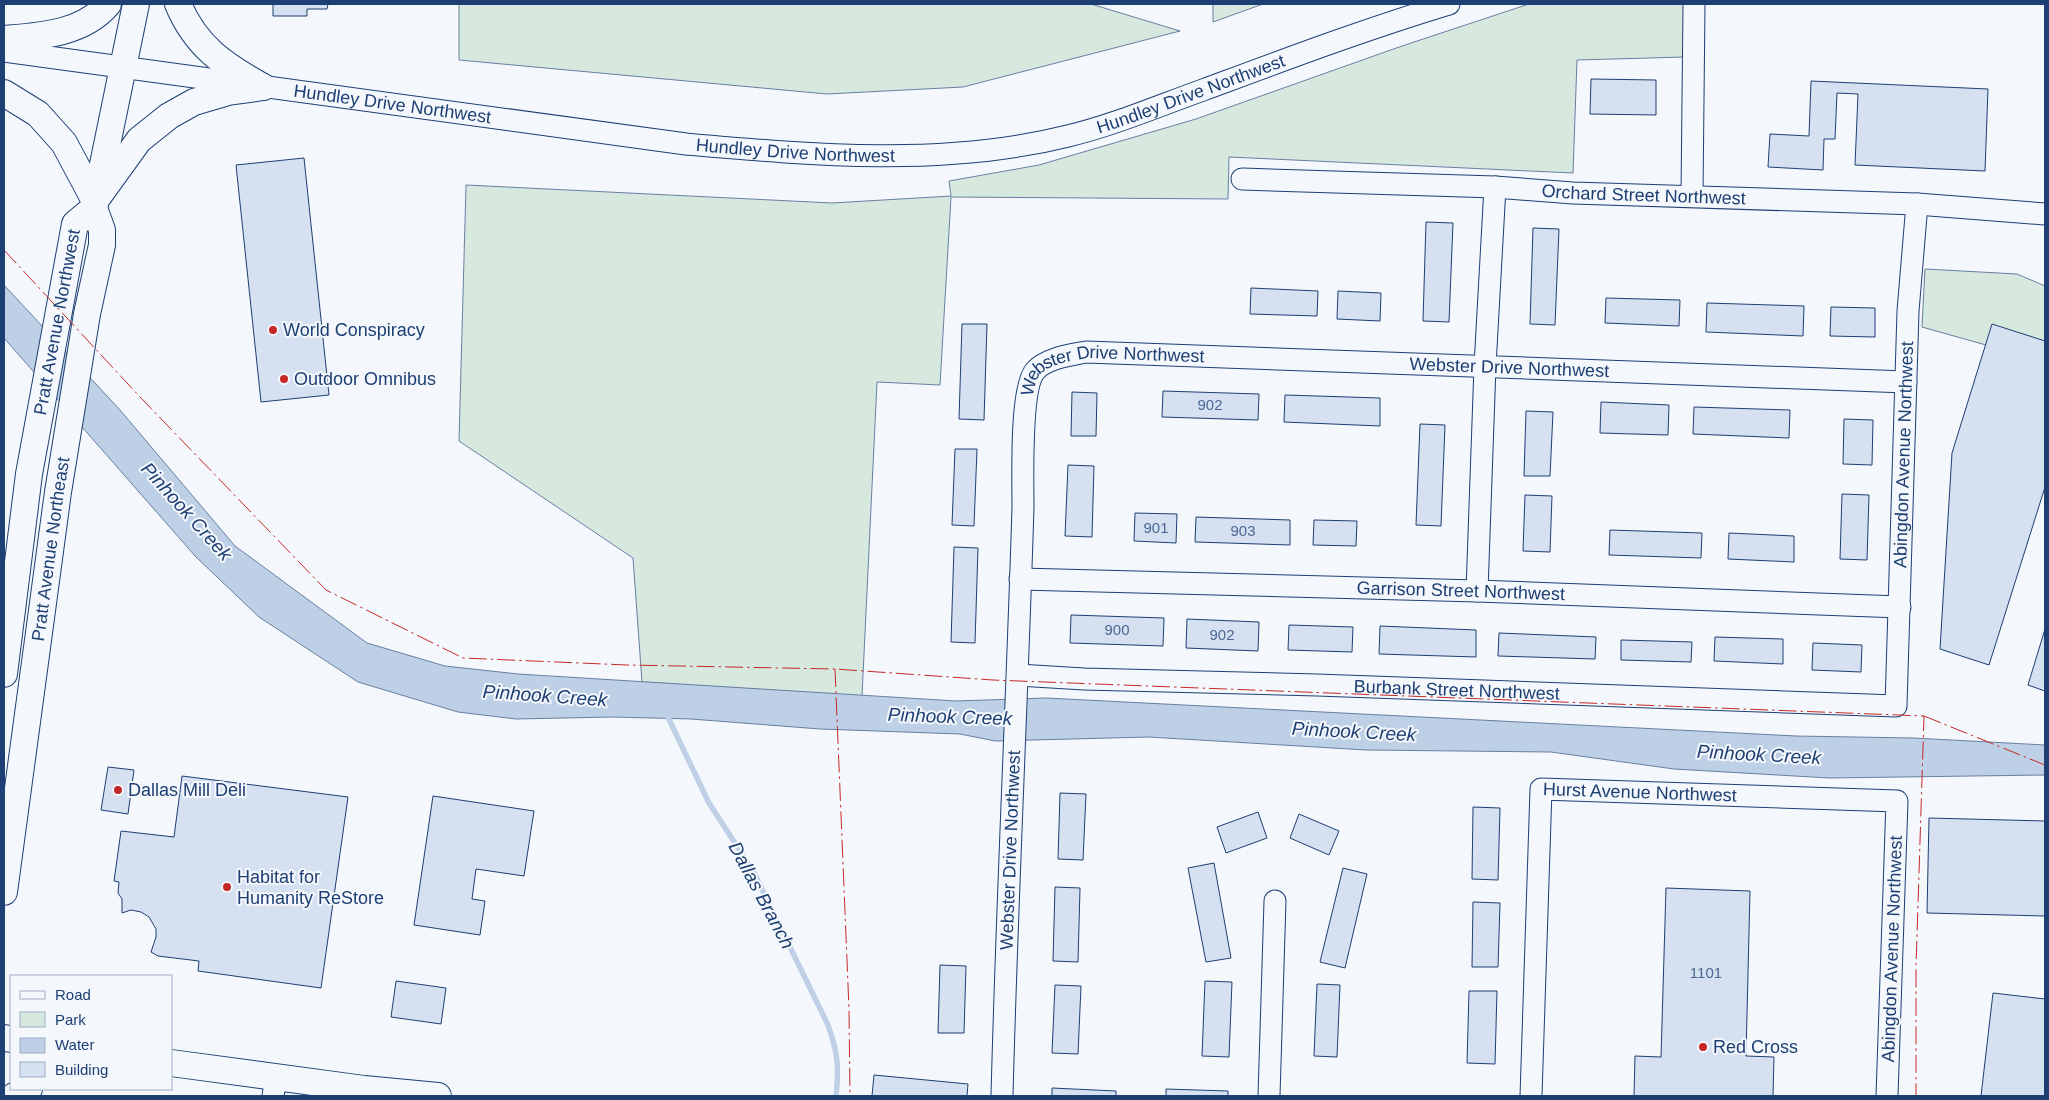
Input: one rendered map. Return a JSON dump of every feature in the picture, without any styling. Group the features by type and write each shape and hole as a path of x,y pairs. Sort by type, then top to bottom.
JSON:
{"main road":[{"path":"4,39 45,35 69,29 90,19 108,4"},
{"path":"95,204 136,4"},
{"path":"178,4 198,40 214,56 263,87"},
{"name":"Pratt Avenue Northwest","path":"29,474 75,224 95,204 139,140 169,116 194,102 228,92 263,87"},
{"name":"Pratt Avenue Northeast","path":"4,93 38,114 64,143 95,204 102,230 102,245 87,314 58,492 4,892"},
{"name":"Pratt Avenue Northeast","path":"4,674 29,474"},
{"path":"172,1063 275,1087 438,1096"},
{"path":"14,1096 27,1090"}],"street":[{"name":"Hundley Drive Northwest","path":"4,51 686,144 777,152 855,156 966,152 1018,146 1068,136 1130,117 1387,23 1449,4"},
{"path":"1692,195 1694,4"},
{"name":"Orchard Street Northwest","path":"1242,179 1495,187 1573,193 1692,195 1917,204 2045,214"},
{"path":"1478,591 1485,366 1495,187"},
{"name":"Abingdon Avenue Northwest","path":"1896,706 1908,311 1917,204"},
{"name":"Webster Drive Northwest","path":"1002,1096 1027,391 1035,371 1056,358 1086,352 1906,382"},
{"name":"Garrison Street Northwest","path":"1020,579 1478,591 1900,607"},
{"name":"Burbank Street Northwest","path":"1018,675 1084,679 1317,685 1896,706"},
{"name":"Hurst Avenue Northwest","path":"1531,1096 1541,789 1897,801"},
{"name":"Abingdon Avenue Northwest","path":"1887,1096 1897,801"},
{"path":"1269,1096 1275,901"}],"green space":[{"path":"459,4 1091,4 1180,31 963,87 827,94 459,60"},
{"path":"1213,4 1263,4 1213,22"},
{"path":"1529,4 1685,4 1685,57 1577,60 1573,173 1229,157 1228,199 951,197 940,385 877,382 862,696 642,682 633,558 459,441 466,185 832,203 951,196 949,181 1039,165 1196,119 1402,46"},
{"path":"1925,269 2017,274 2045,286 2045,350 1993,347 1922,327"}],"water":[{"name":"Pinhook Creek","path":"4,285 120,410 235,546 367,643 445,666 518,674 956,701 1046,698 1796,736 1914,738 2045,745 2045,775 1829,778 1674,769 1551,752 1366,750 1149,737 995,741 960,734 820,729 691,719 612,717 516,719 458,712 358,682 259,617 196,557 4,338"}],"building":[{"path":"273,4 328,4 327,9 307,9 307,16 273,16"},
{"path":"1591,79 1656,80 1656,115 1590,114"},
{"path":"1811,81 1988,89 1985,171 1855,165 1858,94 1837,93 1835,139 1824,139 1823,170 1768,167 1770,134 1809,136"},
{"path":"304,158 329,395 261,402 236,165"},
{"path":"1426,222 1453,223 1449,322 1423,321"},
{"path":"1533,228 1559,229 1555,325 1530,324"},
{"path":"1251,288 1318,291 1317,316 1250,314"},
{"path":"1338,291 1381,293 1380,321 1337,319"},
{"path":"1606,298 1680,300 1679,326 1605,323"},
{"path":"1707,303 1804,306 1803,336 1706,332"},
{"path":"1831,307 1875,308 1875,337 1830,336"},
{"path":"962,324 987,324 984,420 959,419"},
{"path":"1992,324 2045,341 2045,487 1989,665 1940,649 1952,453"},
{"path":"1163,391 1259,394 1258,420 1162,417"},
{"path":"1072,392 1097,393 1096,436 1071,436"},
{"path":"1285,395 1380,398 1380,426 1284,422"},
{"path":"1601,402 1669,405 1668,435 1600,433"},
{"path":"1694,407 1790,410 1789,438 1693,434"},
{"path":"1526,411 1553,412 1550,476 1524,476"},
{"path":"1844,419 1873,420 1872,465 1843,464"},
{"path":"1420,424 1445,425 1441,526 1416,525"},
{"path":"955,449 977,449 974,526 952,525"},
{"path":"1068,465 1094,466 1092,537 1065,536"},
{"path":"1842,494 1869,495 1867,560 1840,559"},
{"path":"1525,495 1552,496 1550,552 1523,551"},
{"path":"1135,513 1177,514 1176,543 1134,541"},
{"path":"1196,517 1290,520 1290,545 1195,542"},
{"path":"1314,520 1357,521 1356,546 1313,545"},
{"path":"1610,530 1702,533 1701,558 1609,555"},
{"path":"1729,533 1794,536 1794,562 1728,559"},
{"path":"954,547 978,548 975,643 951,642"},
{"path":"1071,615 1164,618 1163,646 1070,643"},
{"path":"1187,619 1259,622 1258,651 1186,648"},
{"path":"1289,625 1353,627 1352,652 1288,650"},
{"path":"1380,626 1476,630 1476,657 1379,654"},
{"path":"2045,629 2045,691 2028,685"},
{"path":"1499,633 1596,637 1595,659 1498,656"},
{"path":"1715,637 1783,639 1783,664 1714,661"},
{"path":"1621,640 1692,642 1691,662 1621,660"},
{"path":"1813,643 1862,645 1861,672 1812,670"},
{"name":"Dallas Mill Deli","path":"108,767 134,770 128,814 101,810"},
{"name":"Habitat for Humanity ReStore","path":"182,776 348,797 321,988 198,971 199,961 158,956 151,952 156,937 156,929 149,917 141,912 131,910 122,913 122,899 118,893 119,882 114,881 121,831 174,837"},
{"path":"1060,793 1086,794 1083,860 1058,859"},
{"path":"433,796 534,811 524,876 476,869 472,899 485,901 480,935 414,925"},
{"path":"1473,807 1500,808 1498,880 1472,879"},
{"path":"1258,812 1267,838 1226,853 1217,827"},
{"path":"1299,814 1339,831 1329,855 1290,838"},
{"path":"1929,818 2045,821 2045,916 1927,913"},
{"path":"1214,863 1231,958 1206,962 1188,868"},
{"path":"1343,868 1367,874 1345,968 1320,962"},
{"path":"1055,887 1080,888 1078,962 1053,961"},
{"path":"1666,888 1750,891 1746,1056 1774,1057 1773,1096 1634,1096 1635,1056 1661,1057"},
{"path":"1473,902 1500,903 1498,967 1472,967"},
{"path":"940,965 966,966 964,1033 938,1033"},
{"path":"396,981 446,988 441,1024 391,1017"},
{"path":"1205,981 1232,982 1229,1057 1202,1056"},
{"path":"1317,984 1340,985 1337,1057 1314,1056"},
{"path":"1055,985 1081,986 1078,1054 1052,1053"},
{"path":"1469,991 1497,991 1495,1064 1467,1063"},
{"path":"1993,993 2045,999 2045,1096 1981,1096"},
{"path":"874,1075 968,1084 967,1096 872,1096"},
{"path":"1052,1088 1116,1091 1116,1096 1052,1096"},
{"path":"1166,1089 1228,1091 1228,1096 1166,1096"}],"waterway":[{"name":"Dallas Branch","path":"666,713 709,803 753,871 828,1025 837,1060 836,1096"}],"power":[{"path":"4,250 140,397 326,590 463,658 627,665 835,669 993,680 1924,716 1916,967 1916,1096"},
{"path":"835,669 849,1009 850,1096"},
{"path":"1924,716 2045,765"}],"place":[{"name":"World Conspiracy","path":"273,330"},
{"name":"Outdoor Omnibus","path":"284,379"},
{"name":"Dallas Mill Deli","path":"118,790"},
{"name":"Habitat for Humanity ReStore","path":"227,887"},
{"name":"Red Cross","path":"1703,1047"}]}
